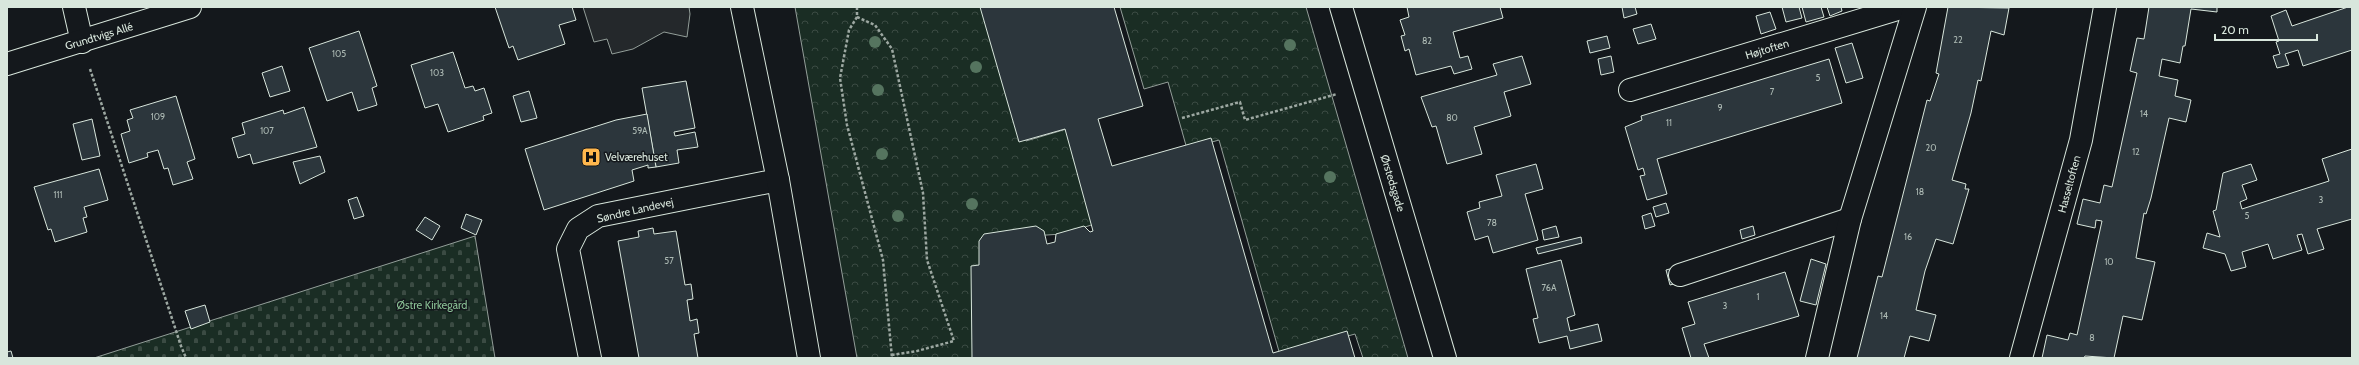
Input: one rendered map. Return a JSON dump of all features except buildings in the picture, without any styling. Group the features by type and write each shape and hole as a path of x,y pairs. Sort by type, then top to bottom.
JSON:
{"street":[{"path":"74,7 82,42"},
{"name":"Grundtvigs Allé","path":"7,64 82,42 190,7"},
{"path":"742,7 778,180 809,358"},
{"name":"Ørstedsgade","path":"1341,7 1445,358"},
{"name":"Højtoften","path":"1630,90 1904,7"},
{"path":"1817,358 1850,219 1915,7"},
{"name":"Hasseltoften","path":"2021,358 2081,140 2105,7"},
{"name":"Søndre Landevej","path":"590,358 568,249 578,228 598,216 778,180"},
{"path":"1680,275 1850,219"}],"path":[{"path":"857,7 857,17 849,30 840,78 848,125 883,260 892,356 954,342 927,260 923,194 892,49 875,25 857,17"},
{"path":"82,42 178,339 186,358"},
{"path":"1182,118 1240,102 1245,120 1364,86"}],"green space":[{"path":"795,7 987,7 1026,141 1070,128 1098,223 1062,234 986,239 979,358 857,358"},
{"path":"1120,7 1306,7 1408,358 1363,358 1355,334 1280,355 1219,140 1187,149 1168,82 1144,89"},
{"name":"Østre Kirkegård","path":"475,236 495,358 94,358"}],"shaded area":[{"path":"583,7 689,7 690,14 687,37 664,32 633,49 612,54 607,39 594,42"}],"place":[{"name":"Velværehuset","path":"591,157"}]}
